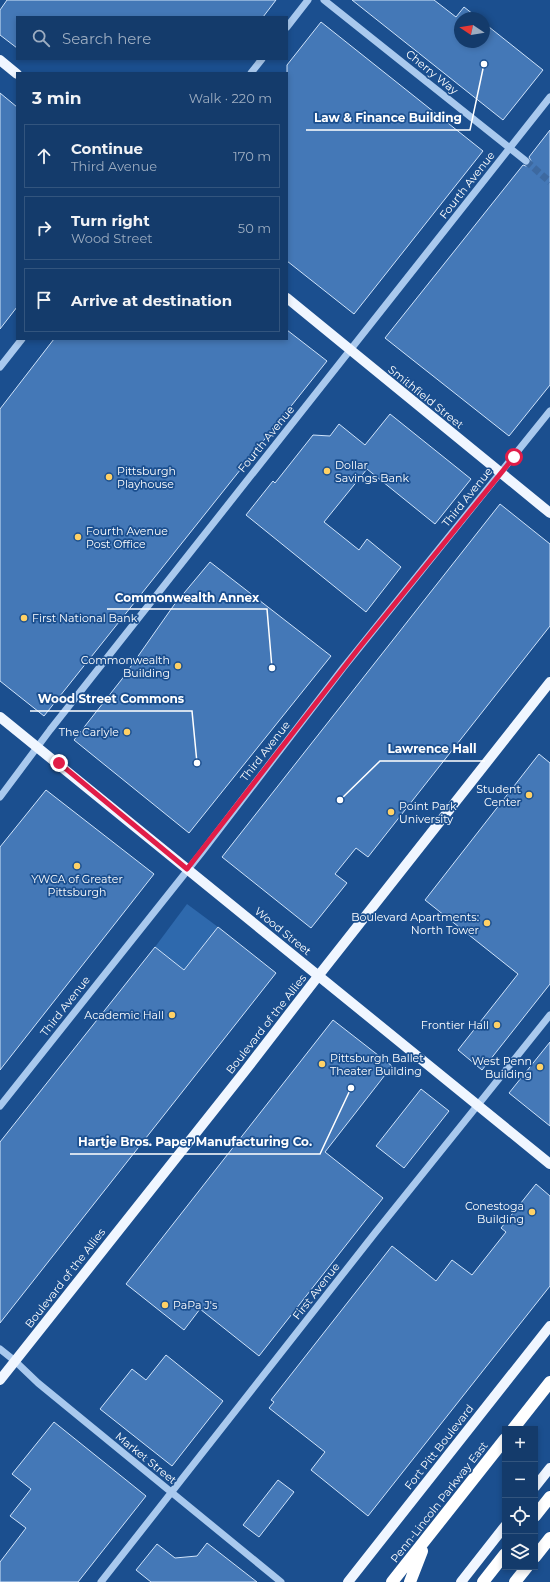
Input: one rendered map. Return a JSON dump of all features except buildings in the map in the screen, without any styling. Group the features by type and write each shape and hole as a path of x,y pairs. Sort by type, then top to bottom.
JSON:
{"highway":[{"path":"515,1426 550,1382"},
{"name":"Penn-Lincoln Parkway East","path":"392,1582 502,1443"},
{"path":"538,1512 550,1497"},
{"path":"538,1553 550,1538"},
{"path":"410,1582 426,1539"},
{"path":"483,1582 502,1558"},
{"path":"515,1582 525,1570"}],"main road":[{"path":"0,60 16,73"},
{"name":"Smithfield Street","path":"288,299 550,513"},
{"name":"Boulevard of the Allies","path":"0,1380 550,682"},
{"name":"Wood Street","path":"0,717 550,1164"},
{"name":"Fort Pitt Boulevard","path":"348,1582 550,1326"},
{"path":"538,1483 550,1468"},
{"path":"461,1582 502,1530"}],"street":[{"path":"288,26 308,0"},
{"name":"Cherry Way","path":"324,0 526,161"},
{"path":"252,72 261,60"},
{"name":"Fourth Avenue","path":"0,797 37,746 550,97"},
{"path":"0,366 21,340"},
{"name":"Third Avenue","path":"0,1106 347,663 550,411"},
{"name":"First Avenue","path":"101,1582 385,1221 550,1015"},
{"name":"Market Street","path":"0,1348 38,1383 281,1582"}],"shaded area":[{"path":"187,904 218,927 184,970 155,947"}],"tunnel":[{"path":"526,161 550,182"}],"place":[{"name":"Law & Finance Building","path":"484,64"},
{"name":"Dollar Savings Bank","path":"327,471"},
{"name":"Pittsburgh Playhouse","path":"109,477"},
{"name":"Fourth Avenue Post Office","path":"78,537"},
{"name":"First National Bank","path":"24,618"},
{"name":"Commonwealth Building","path":"178,666"},
{"name":"Commonwealth Annex","path":"272,668"},
{"name":"The Carlyle","path":"127,732"},
{"name":"Wood Street Commons","path":"197,763"},
{"name":"Student Center","path":"529,795"},
{"name":"Lawrence Hall","path":"340,800"},
{"name":"Point Park University","path":"391,812"},
{"name":"YWCA of Greater Pittsburgh","path":"77,866"},
{"name":"Boulevard Apartments: North Tower","path":"487,923"},
{"name":"Academic Hall","path":"172,1015"},
{"name":"Frontier Hall","path":"497,1025"},
{"name":"Pittsburgh Ballet Theater Building","path":"322,1064"},
{"name":"West Penn Building","path":"540,1067"},
{"name":"Hartje Bros. Paper Manufacturing Co.","path":"351,1088"},
{"name":"Conestoga Building","path":"532,1212"},
{"name":"PaPa J's","path":"165,1305"}],"route":[{"path":"59,763 187,869 202,852 359,648 514,457"}]}
